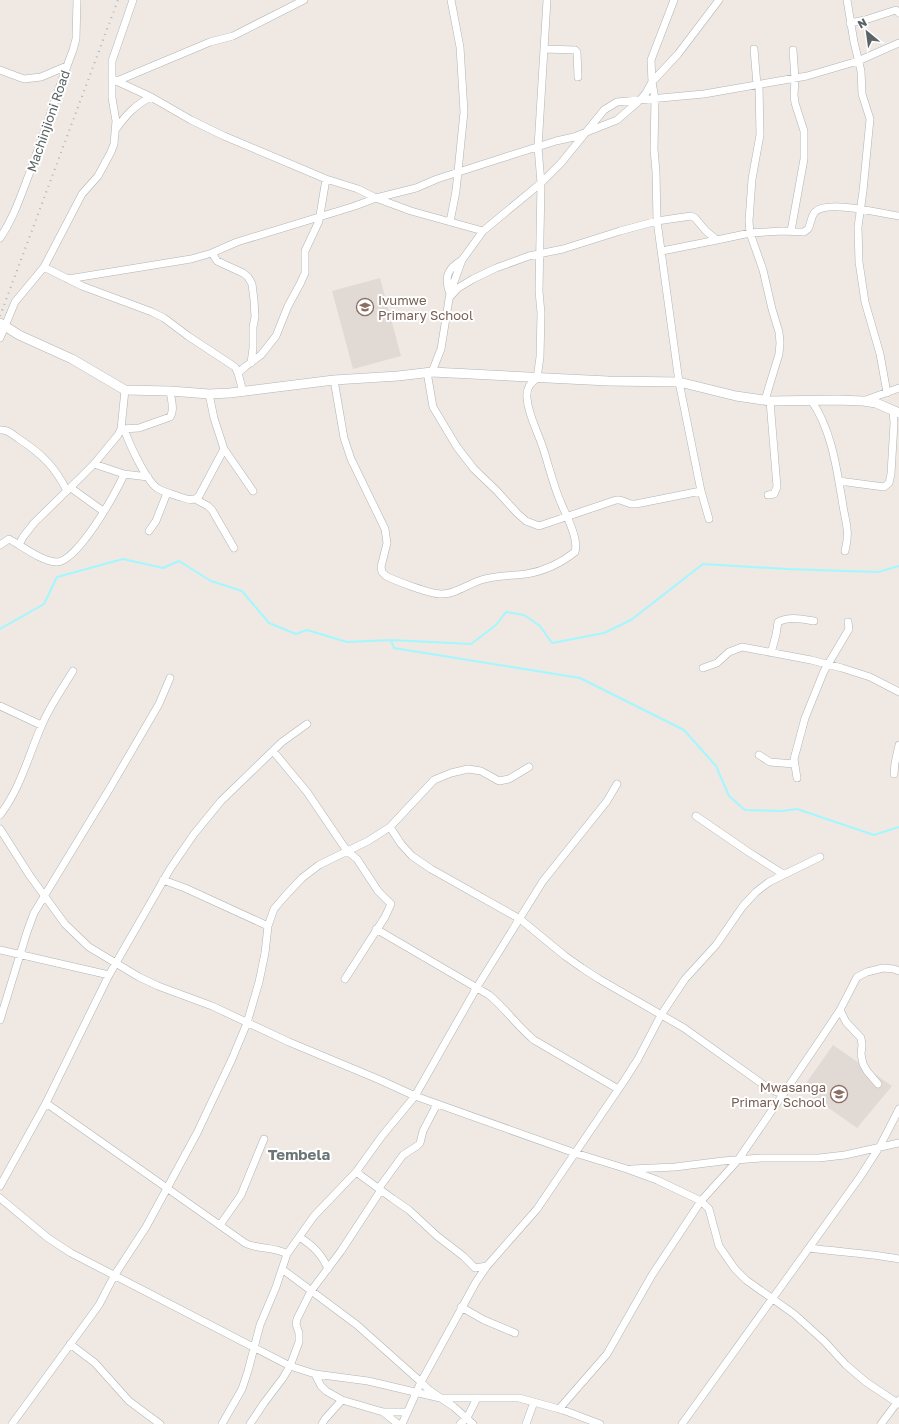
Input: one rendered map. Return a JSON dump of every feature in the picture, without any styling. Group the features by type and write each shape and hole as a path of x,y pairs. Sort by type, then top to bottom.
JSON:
{"street":[{"name":"Machinjioni Road","path":"0,238 9,224 18,204 42,141 67,66 76,38 77,0"},
{"path":"0,338 2,325 15,302 44,267 82,194 96,178 107,160 114,144 116,121 112,98 114,80 112,61 133,0"},
{"path":"114,80 210,42 233,36 304,0"},
{"path":"450,222 456,191 464,112 460,47 451,0"},
{"path":"334,380 344,438 351,459 386,529 387,543 381,567 382,572 386,576 431,592 448,594 484,579 540,571 552,567 576,552 577,547 575,539 528,406 527,398 529,384 537,378 540,357 541,183 538,147 547,0"},
{"path":"674,0 651,60 652,82 655,99 654,149 657,221 679,382 701,491 709,519"},
{"path":"68,278 191,259 212,253 225,246 355,206 376,198 416,188 457,172 586,133 617,120 646,93 652,82 678,54 719,0"},
{"path":"847,0 850,23 861,71 863,100 870,119 858,241 861,274 865,302 880,354 887,392"},
{"path":"850,23 896,10 899,13"},
{"path":"701,491 636,504 631,504 620,500 611,501 586,511 539,526 526,521 516,513 496,490 474,469 457,447 433,406 430,372 441,349 449,296 462,260 483,231 541,183 570,153 599,114 617,102 704,94 795,79 858,61 899,43"},
{"path":"754,48 758,85 760,135 752,179 749,211 750,233 763,270 779,332 780,343 779,354 768,400 777,487 774,494 768,495"},
{"path":"544,49 575,50 577,52 578,77"},
{"path":"790,231 804,158 804,131 794,95 795,79 793,50"},
{"path":"0,70 24,80 42,77 67,66"},
{"path":"114,80 151,97 191,120 224,136 326,179 411,211 483,231"},
{"path":"116,129 129,112 140,102 151,97"},
{"path":"238,373 261,355 276,336 288,306 305,273 305,251 319,221 326,179"},
{"path":"662,251 750,233 790,231 804,232 808,229 815,212 820,208 832,207 860,209 899,216"},
{"path":"449,296 458,288 473,279 496,268 657,221 691,216 695,218 706,231 717,240"},
{"path":"212,253 217,261 244,272 252,284 255,317 251,363"},
{"path":"44,267 82,286 152,312 164,318 188,336 235,366 243,392"},
{"path":"2,325 19,335 72,359 125,390 209,394 243,392 334,380 398,376 430,372 608,381 679,382 736,396 768,400 863,401 876,403 896,412 889,483 884,486 840,481"},
{"path":"863,401 899,388"},
{"path":"125,390 123,429 148,477 157,488 167,493 190,500 196,499 208,506 212,510 234,548"},
{"path":"19,545 23,537 34,523 94,464 123,429 139,428 170,417 172,414 172,408 170,391"},
{"path":"209,394 214,418 224,449 253,491"},
{"path":"811,400 818,411 835,458 847,526 848,538 846,551"},
{"path":"0,430 9,432 40,454 53,468 69,490 103,511"},
{"path":"196,499 224,449"},
{"path":"94,464 124,474 148,477"},
{"path":"0,545 7,539 49,561 57,563 65,560 82,544 117,490 124,474"},
{"path":"149,531 156,521 167,493"},
{"path":"771,653 778,622 782,619 796,618 814,621"},
{"path":"797,778 794,764 805,718 824,671 850,629 848,622"},
{"path":"703,668 717,663 729,652 742,647 829,665 870,677 899,692"},
{"path":"0,815 12,798 41,725 73,671"},
{"path":"0,1016 34,913 159,704 170,678"},
{"path":"0,706 41,725"},
{"path":"0,1186 46,1103 110,975 163,880 206,818 235,787 292,733 307,724"},
{"path":"894,774 899,745"},
{"path":"273,751 307,792 347,851 357,860 378,891 391,904 389,910 345,979"},
{"path":"759,755 770,762 794,764"},
{"path":"12,1424 99,1305 114,1276 146,1227 168,1188 215,1095 248,1023 265,953 268,926 274,909 302,878 319,865 368,841 390,827 402,816 434,780 468,769 481,771 499,781 509,779 529,767"},
{"path":"222,1424 242,1389 260,1325 287,1254 314,1216 356,1172 382,1136 415,1096 477,987 543,881 607,801 617,784"},
{"path":"696,816 783,874"},
{"path":"390,827 401,844 412,856 431,869 520,919 582,968 684,1028 768,1088 784,1093"},
{"path":"0,829 44,896 65,924 89,946 139,977 158,986 212,1006 415,1096 575,1153 657,1180 701,1201 709,1209 719,1246 735,1269 746,1280 794,1314 824,1341 851,1369 898,1402 882,1424"},
{"path":"402,1424 421,1382 476,1282 487,1266 537,1209 638,1059 661,1015 685,979 716,945 743,906 756,892 783,874 820,856"},
{"path":"163,880 185,888 268,926"},
{"path":"376,930 477,987 502,1005 524,1032 534,1040 618,1089"},
{"path":"0,950 19,956 46,960 110,975"},
{"path":"558,1409 607,1354 652,1275 701,1201 738,1160 840,1010 857,977 867,972 883,968 899,971"},
{"path":"840,1010 846,1022 861,1038 861,1054 863,1064 878,1084"},
{"path":"46,1103 250,1246 273,1248 287,1254"},
{"path":"250,1424 290,1366 299,1342 299,1333 296,1324 297,1319 311,1291 356,1229 403,1155 420,1143 423,1130 437,1104"},
{"path":"682,1424 809,1248 880,1146 899,1109"},
{"path":"220,1225 241,1194 264,1139"},
{"path":"627,1169 676,1167 738,1160 845,1155 899,1143"},
{"path":"356,1172 415,1214 437,1236 475,1268 476,1282"},
{"path":"0,1198 58,1246 87,1263 290,1366 315,1374 368,1380 440,1398 514,1397 526,1399 600,1424"},
{"path":"299,1237 308,1242 317,1250 328,1269"},
{"path":"809,1248 865,1253 899,1259"},
{"path":"475,1268 487,1266"},
{"path":"282,1270 357,1325 429,1390 454,1407 473,1424"},
{"path":"461,1307 484,1320 515,1333"},
{"path":"70,1344 95,1363 129,1401 160,1424"},
{"path":"315,1374 321,1386 326,1391 342,1400 383,1412 407,1412"},
{"path":"460,1424 467,1418 476,1398"},
{"path":"322,1424 325,1418 342,1400"},
{"path":"526,1424 534,1402"},
{"path":"383,1412 398,1424"}],"shaded area":[{"path":"380,278 401,356 353,369 332,291"},
{"path":"833,1045 892,1086 857,1128 802,1089"}],"waterway":[{"path":"0,629 44,604 57,577 123,559 163,568 179,561 211,581 242,591 269,623 296,634 307,630 347,642 391,640 471,644 496,625 506,612 524,615 540,626 552,643 604,633 631,620 703,564 878,572 899,566"},
{"path":"391,640 394,648 580,678 684,730 716,766 729,796 745,810 782,811 797,809 874,835 899,827"}],"railway":[{"path":"0,316 118,0"}],"place":[{"name":"Ivumwe Primary School","path":"365,307"},
{"name":"Mwasanga Primary School","path":"839,1094"}],"district":[{"name":"Tembela","path":"299,1154"}]}
